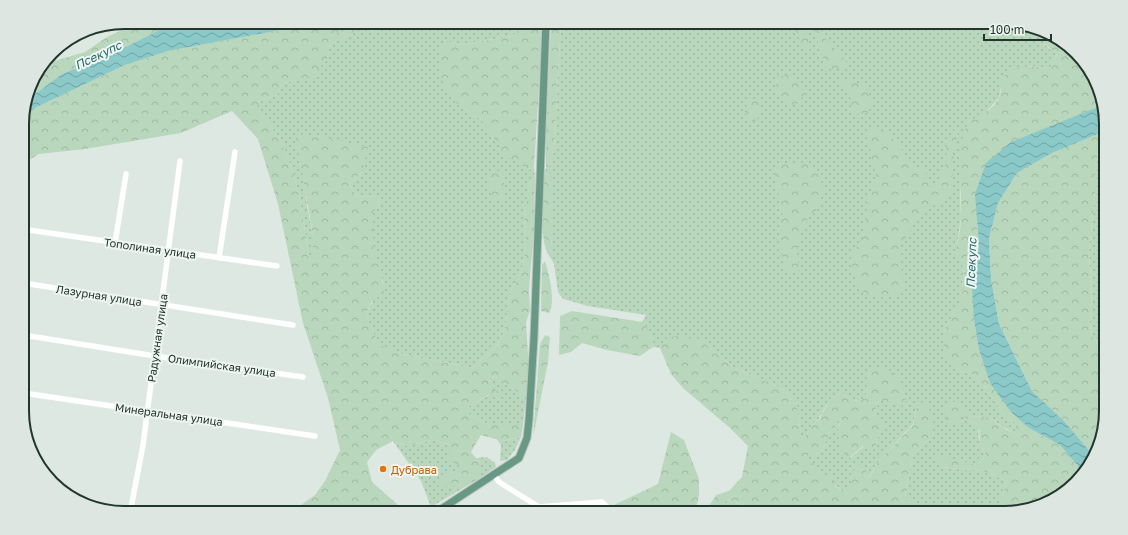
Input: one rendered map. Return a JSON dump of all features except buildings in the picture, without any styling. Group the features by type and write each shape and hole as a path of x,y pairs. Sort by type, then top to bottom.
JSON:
{"main road":[{"path":"446,506 494,476 519,458 527,438 530,420 534,337 546,29"}],"street":[{"path":"219,258 236,152"},
{"name":"Радужная улица","path":"131,506 143,445 146,411 155,356 180,161"},
{"path":"115,243 126,174"},
{"name":"Тополиная улица","path":"29,230 277,266"},
{"name":"Лазурная улица","path":"29,284 293,325"},
{"name":"Олимпийская улица","path":"29,336 155,356 303,376"},
{"name":"Минеральная улица","path":"29,394 315,436"},
{"path":"494,476 498,482 537,506"},
{"path":"552,506 602,502 606,506"}],"green space":[{"path":"124,29 161,29 114,53 62,74 34,95 45,71 53,61 85,52 107,37"},
{"path":"286,29 340,29 336,37 355,29 353,34 330,44 327,60 309,80 298,80 285,83 276,96 258,102 258,110 282,144 289,161 295,179 303,217 309,257 313,257 313,235 295,134 312,135 368,147 362,172 349,184 357,197 381,196 379,206 373,212 373,245 381,270 384,294 372,301 366,314 378,344 402,354 473,368 499,343 505,328 510,293 522,270 526,244 524,217 530,181 535,178 534,229 529,289 530,310 526,323 529,371 527,389 522,395 494,376 489,379 491,389 498,391 502,400 490,394 469,406 467,413 490,425 523,425 521,437 503,441 481,435 471,452 480,463 480,478 465,487 437,486 446,475 462,467 448,459 450,445 432,440 408,446 393,441 376,450 367,462 372,482 399,506 300,506 315,495 325,481 340,450 328,398 303,323 278,204 258,139 232,111 181,133 85,149 39,154 29,160 29,118 30,113 37,107 125,65 168,51"},
{"path":"340,29 353,29 335,38"},
{"path":"355,29 372,29 372,31 378,29 518,29 513,36 459,45 444,40 452,100 480,119 529,170 534,167 535,178 530,181 524,217 526,244 522,270 510,293 505,328 499,343 473,368 402,354 378,345 366,314 383,282 373,245 373,212 379,206 381,196 357,197 349,184 362,172 335,141 312,135 303,171 307,206 313,235 313,257 309,257 295,179 282,144 258,110 258,102 276,96 285,83 298,80 327,60 330,44 353,34"},
{"path":"518,29 543,29 534,167 529,170 505,155 480,119 452,100 439,73 439,50 444,40 459,45 513,36"},
{"path":"551,29 561,29 554,151 550,166 546,168 546,127"},
{"path":"561,29 1004,29 1034,34 1050,41 1044,44 1057,55 1050,68 1029,66 1002,80 999,98 984,114 968,122 960,192 961,218 957,245 964,268 961,299 944,331 955,368 973,375 983,384 1005,416 1016,423 1016,433 991,419 971,417 960,403 962,415 979,427 979,439 986,456 977,465 933,455 940,467 983,471 1007,481 999,506 920,506 905,498 914,453 930,439 917,406 913,424 878,462 868,479 848,494 831,482 811,462 806,456 821,453 831,430 841,417 838,433 850,458 864,446 875,449 878,436 884,424 874,415 879,400 908,406 869,371 866,398 856,401 840,393 830,399 802,443 797,405 782,388 733,367 702,341 668,338 660,348 653,347 650,332 642,322 646,315 588,306 563,299 558,292 554,264 550,257 552,237 552,175 547,173 544,175 546,168 550,166 554,151"},
{"path":"794,29 808,29 810,54 796,34"},
{"path":"814,29 819,29 820,35 831,44 849,65 839,69 826,69"},
{"path":"1003,29 1016,30 1018,33 1003,41"},
{"path":"1049,41 1062,49 1079,66 1092,88 1097,107 1049,128 977,224 979,245 976,261 974,320 979,350 990,383 1029,428 1060,445 1079,469 1062,486 1046,496 1022,504 999,506 1007,481 983,471 940,467 932,454 977,465 986,456 980,443 979,427 962,415 958,424 948,425 945,410 949,402 960,402 971,417 987,418 1009,431 1016,433 1016,423 1005,416 983,384 973,375 955,368 943,359 944,331 961,298 964,268 955,257 961,222 960,156 964,133 968,122 993,106 1000,96 1002,80 1006,75 1017,68 1023,67 1030,66 1050,68 1057,55 1044,43"},
{"path":"786,74 796,81 805,93 799,103 791,106 778,97 776,81"},
{"path":"839,78 865,86 872,103 868,113 856,114 851,108 850,92 841,86"},
{"path":"750,101 759,101 761,114 754,122 750,121 744,110"},
{"path":"868,126 887,132 901,148 913,166 924,169 933,188 945,168 947,147 955,129 958,134 953,152 952,192 940,202 922,212 899,248 904,291 886,298 865,295 854,277 851,258 863,236 868,200 876,177 870,150"},
{"path":"1099,133 1099,151 1095,166 1095,192 1089,253 1092,294 1090,323 1092,337 1099,345 1099,411 1096,435 1089,452 1064,421 1032,391 999,324 991,279 989,238 998,203 1017,173 1052,153"},
{"path":"1099,151 1099,345 1092,337 1090,323 1092,294 1089,253 1095,192 1095,166"},
{"path":"801,162 816,169 823,188 819,208 809,217 801,233 797,252 799,270 787,274 781,251 782,211 773,170 778,165"},
{"path":"496,169 504,175 504,199 493,199 486,176"},
{"path":"547,173 552,175 552,237 550,257 546,250 543,230 544,175"},
{"path":"545,261 552,295 549,313 541,311 542,265"},
{"path":"572,311 642,322 650,332 653,347 640,356 607,350 582,343 571,352 559,355 560,316"},
{"path":"545,335 550,337 548,362 533,437 540,344"},
{"path":"676,336 702,341 733,367 782,388 797,405 802,442 814,422 819,420 830,399 840,393 856,401 866,398 869,371 883,366 899,378 908,407 879,400 874,415 885,424 878,436 875,450 863,446 849,458 839,448 838,433 841,418 831,430 821,453 807,456 822,474 833,476 835,486 848,494 855,465 863,464 869,478 878,462 913,425 917,406 925,401 933,416 930,439 914,453 905,497 920,506 748,506 727,500 723,506 709,506 716,495 729,491 742,477 748,446 730,428 683,388 671,374 660,348 668,338"},
{"path":"494,376 522,395 527,389 523,425 490,425 467,413 469,406 491,394 501,400 491,389 489,379"},
{"path":"671,432 684,440 699,479 699,495 697,506 612,506 658,484"},
{"path":"521,437 515,450 507,460 500,461 501,445 496,438 503,441"},
{"path":"432,440 450,445 463,467 446,475 455,486 465,487 431,506 421,481 393,441 408,446"},
{"path":"487,457 495,463 496,467 480,478 480,463 476,458"},
{"path":"726,500 747,506 723,506"}],"water":[{"path":"161,29 286,29 168,51 125,65 37,107 30,113 34,95 62,74 114,53"},
{"path":"1097,107 1099,133 1052,153 1017,173 998,203 989,238 991,279 999,324 1032,391 1064,421 1090,451 1079,469 1060,445 1029,428 1011,412 990,383 979,350 974,320 972,287 979,245 975,194 986,163 1011,142"}],"place":[{"name":"Дубрава","path":"383,469"}],"water label":[{"name":"Псекупс","path":"98,55"},
{"name":"Псекупс","path":"971,263"}]}
